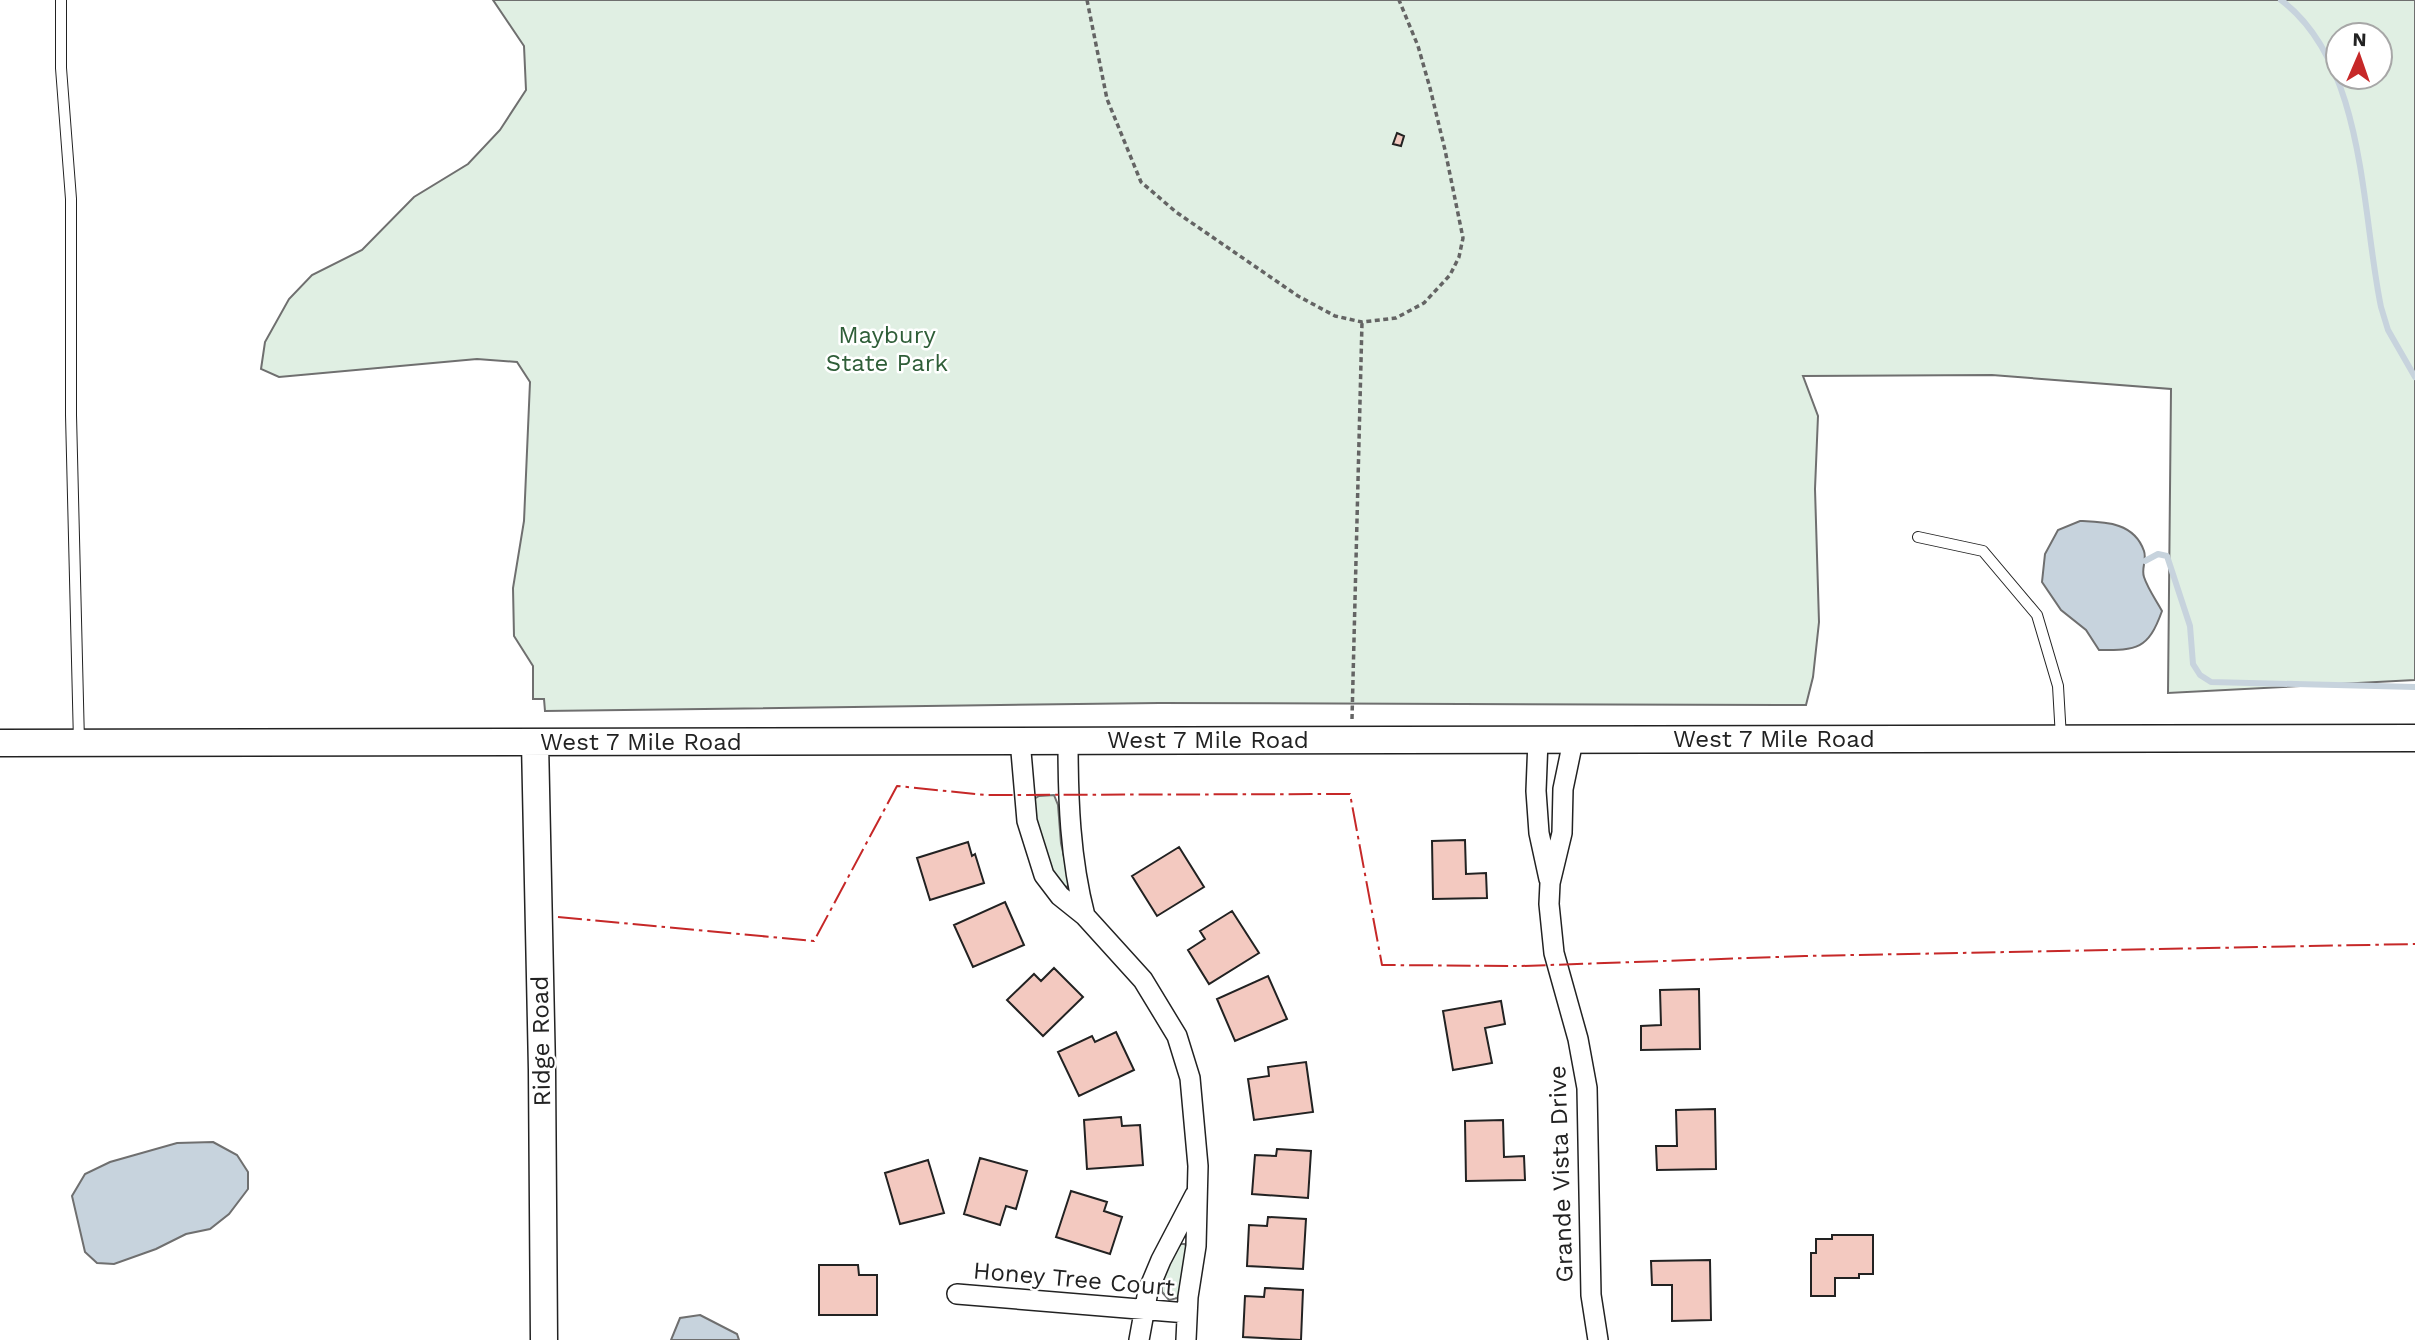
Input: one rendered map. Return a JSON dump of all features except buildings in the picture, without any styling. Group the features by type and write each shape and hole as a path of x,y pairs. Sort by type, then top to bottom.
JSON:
{"street":[{"name":"West 7 Mile Road","path":"0,743 2415,738"},
{"path":"1020,740 1027,821 1044,875 1060,896 1085,916 1143,980 1177,1036 1190,1078 1198,1166 1196,1246 1186,1340"},
{"path":"1068,740 1068,816 1085,916"},
{"name":"Grande Vista Drive","path":"1538,740 1536,791 1539,833 1550,883"},
{"name":"Grande Vista Drive","path":"1573,741 1563,789 1562,833 1550,883 1549,904 1554,953 1578,1039 1586,1080 1591,1295 1598,1340"},
{"name":"Ridge Road","path":"535,742 542,1056 544,1340"},
{"path":"1139,1340 1148,1292 1161,1260 1197,1191"},
{"name":"Honey Tree Court","path":"957,1294 1187,1313"}],"lane":[{"path":"61,0 61,68 71,199 71,415 79,743"},
{"path":"1918,537 1983,551 2037,615 2058,686 2061,739"}],"path":[{"path":"1087,0 1107,99 1142,181 1176,212 1298,296 1335,316 1362,322 1396,318 1424,303 1450,275 1459,257 1463,238 1446,150 1430,88 1418,46 1399,0"},
{"path":"1351,739 1362,322"}],"green space":[{"name":"Maybury State Park","path":"493,0 2415,0 2415,680 2168,693 2171,389 1992,375 1803,376 1818,416 1815,489 1819,622 1813,677 1806,705 1159,703 545,711 544,699 533,699 533,666 514,636 513,588 524,521 530,382 517,362 477,359 279,377 261,369 265,342 289,299 312,275 362,250 414,197 468,164 500,130 526,90 524,46"},
{"path":"1054,795 1058,805 1061,843 1070,884 1064,889 1042,846 1035,822 1034,799"},
{"path":"1181,1244 1185,1244 1187,1248 1180,1294 1169,1300 1162,1292 1163,1280 1170,1259"}],"shaded area":[{"path":"2080,521 2109,523 2126,529 2139,541 2144,551 2144,577 2162,611 2152,634 2140,645 2099,650 2086,630 2061,610 2042,582 2045,554 2058,530"},
{"path":"213,1142 237,1155 248,1172 248,1189 229,1214 210,1229 186,1234 156,1249 114,1264 97,1263 85,1252 72,1196 85,1174 110,1162 177,1143"},
{"path":"700,1315 737,1334 739,1340 671,1340 680,1318"}],"waterway":[{"path":"2281,0 2309,28 2330,61 2345,100 2363,185 2381,307 2388,330 2415,377"},
{"path":"2145,561 2158,554 2167,556 2190,626 2193,664 2200,675 2211,682 2415,687"}],"power":[{"path":"558,917 814,941 897,786 986,795 1350,794 1382,965 1521,966 1805,956 2415,944"}]}
